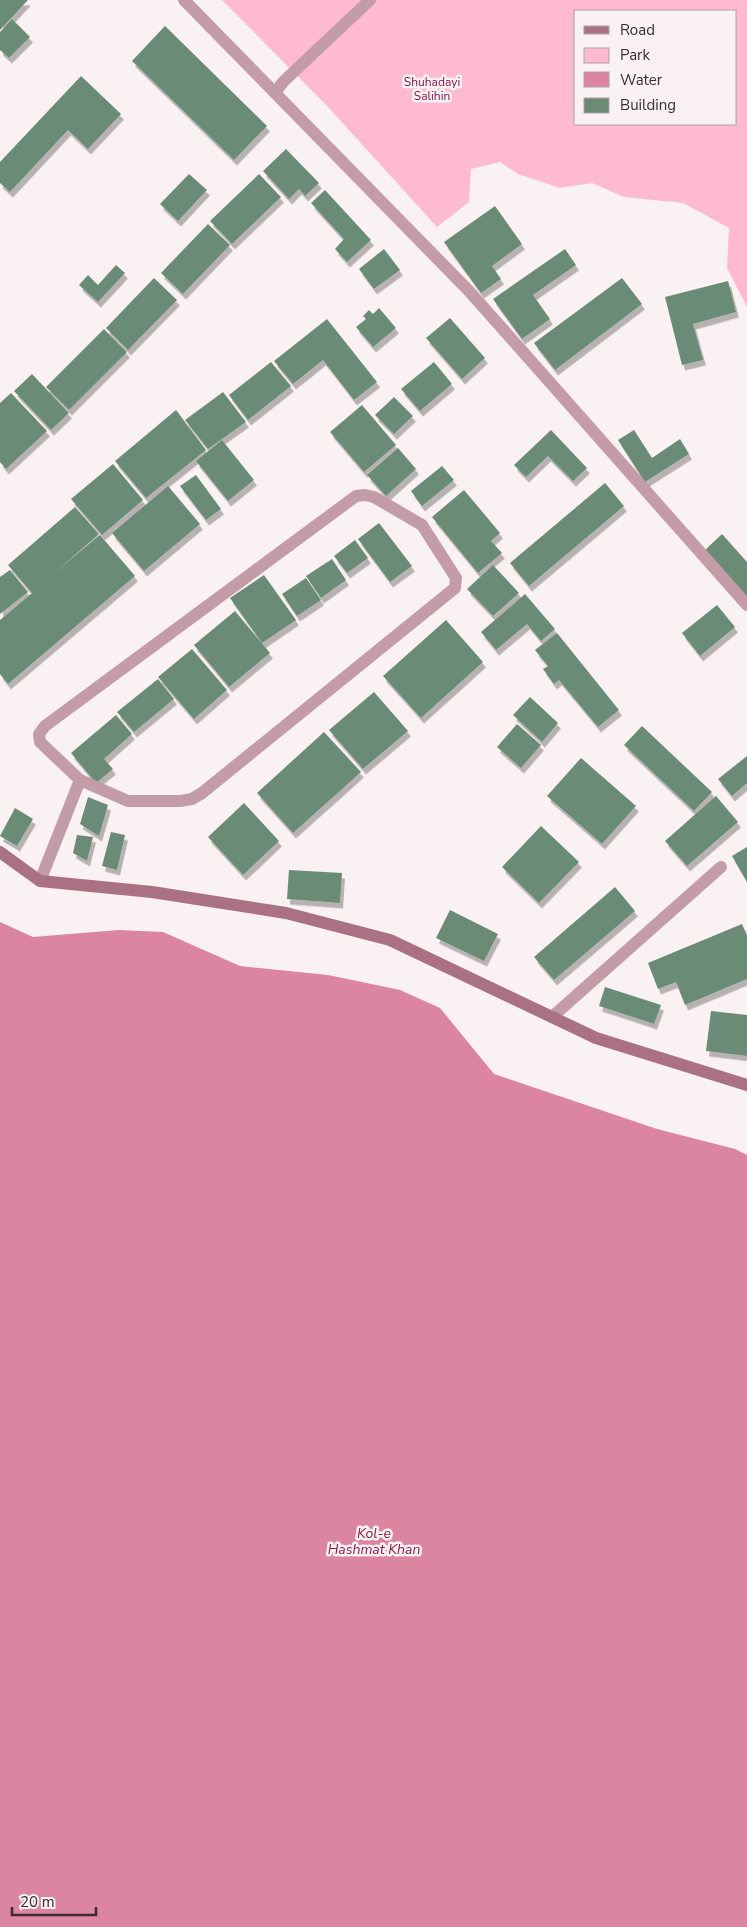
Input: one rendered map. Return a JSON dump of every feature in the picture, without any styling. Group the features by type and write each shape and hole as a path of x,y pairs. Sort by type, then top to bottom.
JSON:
{"street":[{"path":"184,0 469,291 747,605"},
{"path":"275,93 283,82 370,0"},
{"path":"356,496 374,497 422,526 456,578 455,588 448,596 192,798 180,801 128,801 80,780 40,742 39,734 45,726 356,496"},
{"path":"40,881 80,780"},
{"path":"0,852 40,881 152,892 286,913 390,940 596,1038 747,1085"},
{"path":"552,1017 721,867"}],"green space":[{"name":"Shuhadayi Salihin","path":"222,0 747,0 747,307 727,268 729,228 683,203 624,197 592,183 560,188 518,174 500,162 471,169 469,202 437,227 329,108"}],"water":[{"name":"Kol-e Hashmat Khan","path":"0,922 33,937 119,930 163,932 240,966 328,975 400,990 440,1008 494,1074 657,1129 735,1149 747,1155 747,1927 0,1927"}],"building":[{"path":"0,0 28,0 0,30"},
{"path":"12,19 30,37 9,58 0,50 0,32"},
{"path":"165,26 267,126 234,160 132,61"},
{"path":"81,76 121,114 88,149 68,130 10,192 0,183 0,162"},
{"path":"286,149 319,183 305,196 299,189 289,199 263,171"},
{"path":"189,174 207,190 178,221 160,204"},
{"path":"259,174 281,197 232,244 210,221"},
{"path":"325,190 371,240 347,262 335,249 344,239 311,203"},
{"path":"495,206 522,244 492,266 501,279 481,293 444,242"},
{"path":"208,224 230,245 183,294 161,273"},
{"path":"384,249 400,270 374,289 359,269"},
{"path":"565,249 576,265 533,295 550,319 522,339 493,299"},
{"path":"116,265 125,273 98,302 79,285 88,275 98,285"},
{"path":"154,278 177,300 128,350 106,328"},
{"path":"622,278 642,304 555,370 534,343"},
{"path":"728,281 736,312 693,324 703,360 682,365 665,297"},
{"path":"379,308 396,328 373,347 356,327 366,319 363,316 369,310 373,314"},
{"path":"450,318 485,358 462,379 426,338"},
{"path":"327,319 377,382 354,400 323,360 293,384 274,361"},
{"path":"104,329 127,352 69,410 46,387"},
{"path":"271,362 291,386 248,420 229,395"},
{"path":"434,362 452,384 420,411 401,389"},
{"path":"32,374 69,413 51,430 14,391"},
{"path":"223,392 246,422 208,449 185,420"},
{"path":"11,393 47,431 6,469 0,462 0,403"},
{"path":"394,397 413,416 394,434 375,415"},
{"path":"362,405 396,445 364,472 330,432"},
{"path":"176,410 206,450 146,498 115,461"},
{"path":"551,430 587,468 573,481 548,456 526,477 514,465"},
{"path":"634,430 652,458 680,439 689,454 645,482 618,440"},
{"path":"222,440 254,480 228,501 196,461"},
{"path":"398,448 416,469 386,496 367,475"},
{"path":"113,464 143,500 102,535 71,499"},
{"path":"442,466 454,480 422,506 411,491"},
{"path":"196,475 221,509 206,520 180,486"},
{"path":"605,483 624,506 529,586 510,563"},
{"path":"168,486 200,524 144,571 112,533"},
{"path":"464,490 500,533 491,541 502,553 478,573 432,517"},
{"path":"75,507 99,534 54,573 100,535 135,576 8,684 0,674 0,620 32,593 8,565"},
{"path":"379,523 412,566 390,582 358,539"},
{"path":"722,534 747,562 747,600 703,552"},
{"path":"355,540 368,558 347,573 334,556"},
{"path":"332,559 346,580 321,598 306,576"},
{"path":"493,565 519,593 493,616 467,589"},
{"path":"10,570 28,592 0,614 0,577"},
{"path":"264,575 296,620 262,643 230,598"},
{"path":"306,578 321,600 297,616 282,594"},
{"path":"525,594 555,629 541,641 527,624 496,650 481,632"},
{"path":"717,605 735,627 700,656 682,633"},
{"path":"235,611 270,653 229,687 194,645"},
{"path":"446,620 483,662 421,718 383,676"},
{"path":"557,633 619,710 598,727 559,680 554,684 543,669 548,666 535,650"},
{"path":"192,649 227,690 194,719 158,677"},
{"path":"158,679 174,699 134,732 117,712"},
{"path":"374,692 408,731 363,769 329,730"},
{"path":"530,697 558,723 542,742 513,715"},
{"path":"116,715 132,734 104,759 113,769 96,783 71,753"},
{"path":"517,724 541,745 521,768 497,747"},
{"path":"642,726 712,792 694,811 624,745"},
{"path":"324,732 361,772 293,833 257,793"},
{"path":"747,756 747,783 732,796 718,779"},
{"path":"581,758 636,806 602,844 547,796"},
{"path":"716,796 738,822 687,866 665,841"},
{"path":"88,797 108,805 99,836 80,824"},
{"path":"244,803 279,841 243,875 208,837"},
{"path":"15,808 33,819 17,846 0,836"},
{"path":"541,826 579,862 539,903 502,867"},
{"path":"111,832 125,835 117,870 102,866"},
{"path":"77,835 93,837 87,861 73,853"},
{"path":"747,847 747,882 732,856"},
{"path":"289,870 342,873 340,903 287,899"},
{"path":"615,887 635,911 554,980 534,957"},
{"path":"450,910 498,934 484,961 436,938"},
{"path":"742,924 747,936 747,979 685,1005 676,982 658,989 648,963"},
{"path":"605,987 661,1005 654,1024 599,1006"},
{"path":"711,1011 747,1015 747,1056 706,1051"}]}
